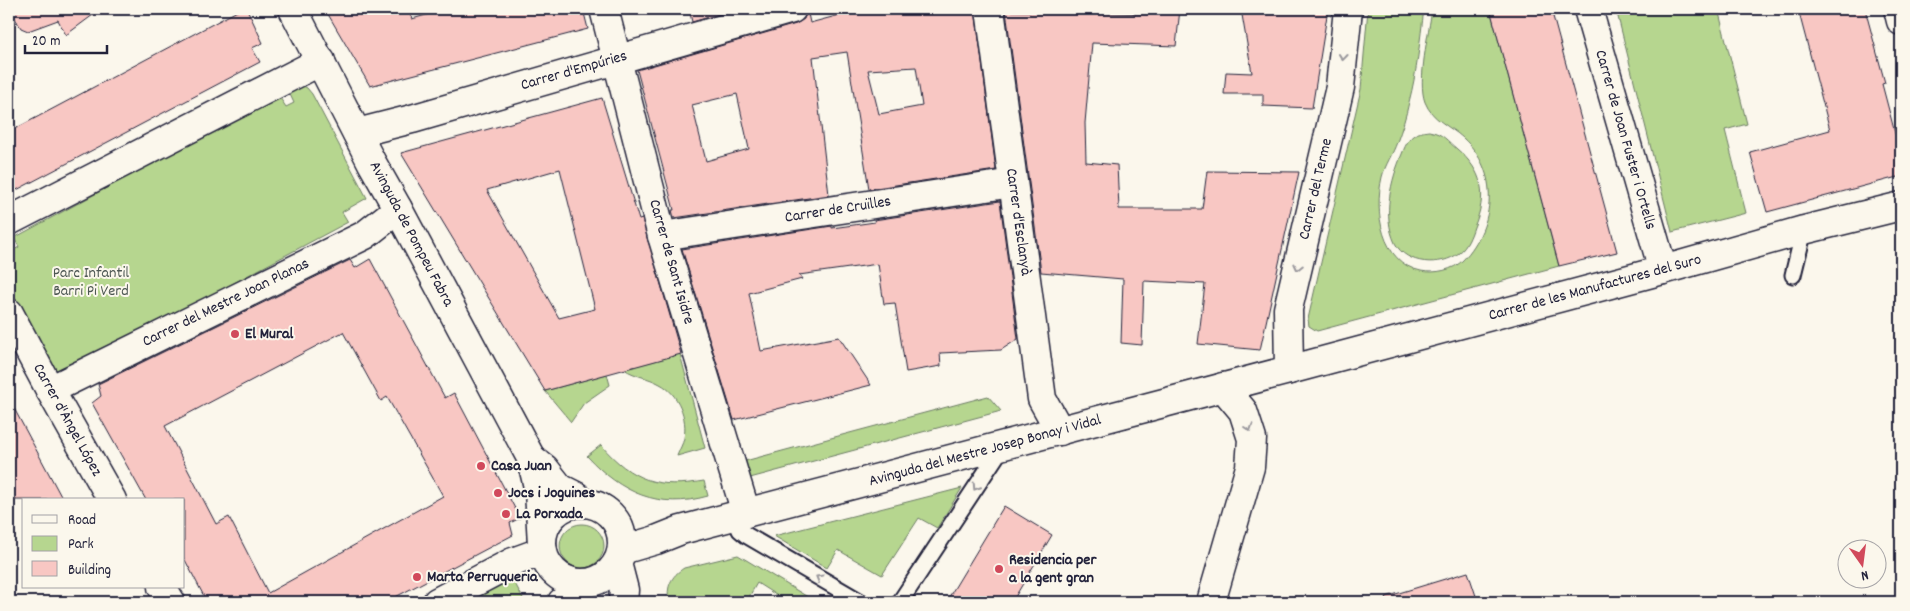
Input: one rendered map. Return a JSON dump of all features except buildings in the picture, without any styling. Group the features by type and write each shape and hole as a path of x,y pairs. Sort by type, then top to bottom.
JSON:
{"street":[{"name":"Avinguda de Pompeu Fabra","path":"293,9 357,133 531,458 539,491 543,547"},
{"name":"Carrer de Sant Isidre","path":"604,9 662,236 746,513"},
{"name":"Carrer d'Empúries","path":"357,133 412,119 617,58 792,9"},
{"name":"Carrer d'Esclanyà","path":"990,9 1042,399 1060,431"},
{"name":"Carrer del Terme","path":"1289,370 1288,309 1340,87 1348,9"},
{"name":"Carrer de Joan Fuster i Ortells","path":"1588,9 1663,270"},
{"path":"1898,9 1901,21"},
{"path":"9,221 320,61"},
{"name":"Carrer de Cruïlles","path":"662,236 1013,183"},
{"name":"Carrer de les Manufactures del Suro","path":"1289,370 1663,270 1804,230 1901,206"},
{"name":"Carrer del Mestre Joan Planas","path":"50,390 365,235 398,209"},
{"name":"Carrer d'Àngel López","path":"9,313 111,498"},
{"name":"Avinguda del Mestre Josep Bonay i Vidal","path":"619,556 681,530 1289,370"},
{"path":"1212,602 1250,467 1252,439 1243,411 1223,387"},
{"name":"Avinguda de Pompeu Fabra","path":"531,458 545,468 560,488 594,507"},
{"path":"595,602 568,588 550,567 543,547 548,523 552,516 570,505 594,507 617,524 622,537 619,556 624,590 623,602"},
{"name":"Avinguda del Mestre Josep Bonay i Vidal","path":"594,507 652,528 681,530"},
{"path":"437,602 543,547"},
{"path":"568,588 601,578 612,569 619,556"},
{"path":"163,588 171,602"}],"lane":[{"path":"1793,275 1804,230"},
{"path":"900,602 1003,446"},
{"path":"746,513 736,523 746,535 861,602"}],"green space":[{"path":"1368,9 1424,9 1412,91 1399,137 1383,173 1380,190 1380,220 1389,247 1397,258 1408,266 1421,271 1449,269 1463,260 1474,246 1482,231 1487,215 1489,198 1488,182 1483,166 1475,151 1463,138 1432,114 1425,102 1422,82 1424,56 1432,9 1490,9 1559,266 1317,331 1309,326 1308,319 1361,89"},
{"path":"1616,9 1718,9 1747,124 1725,130 1746,213 1672,232"},
{"name":"Parc Infantil Barri Pi Verd","path":"300,84 312,94 367,198 342,212 348,222 82,364 59,373 54,369 9,288 9,253 19,247 14,238 278,95 286,107 294,103 287,88"},
{"path":"1429,131 1444,138 1466,157 1477,175 1482,194 1478,215 1470,238 1464,248 1452,257 1434,262 1424,262 1407,256 1395,243 1389,221 1389,209 1394,175 1406,145 1415,134"},
{"path":"680,354 705,448 677,456 685,430 683,414 677,400 672,393 660,384 624,369"},
{"path":"607,374 610,385 584,403 571,422 545,391"},
{"path":"988,396 1001,411 750,478 745,461"},
{"path":"601,445 624,467 647,480 673,484 704,481 708,496 673,501 657,499 627,489 613,480 587,456"},
{"path":"962,488 937,528 919,518 882,575 838,550 827,568 774,536"},
{"path":"578,524 586,524 598,530 604,546 598,562 586,568 578,568 566,562 560,550 560,542 566,530"},
{"path":"738,555 816,602 787,602 757,583 746,602 669,602 668,591 670,582 684,568"},
{"path":"512,578 525,602 465,602"}],"place":[{"name":"El Mural","path":"235,334"},
{"name":"Casa Juan","path":"481,466"},
{"name":"Jocs i Joguines","path":"498,493"},
{"name":"La Porxada","path":"506,514"},
{"name":"Residencia per a la gent gran","path":"999,569"},
{"name":"Marta Perruqueria","path":"417,577"}]}
